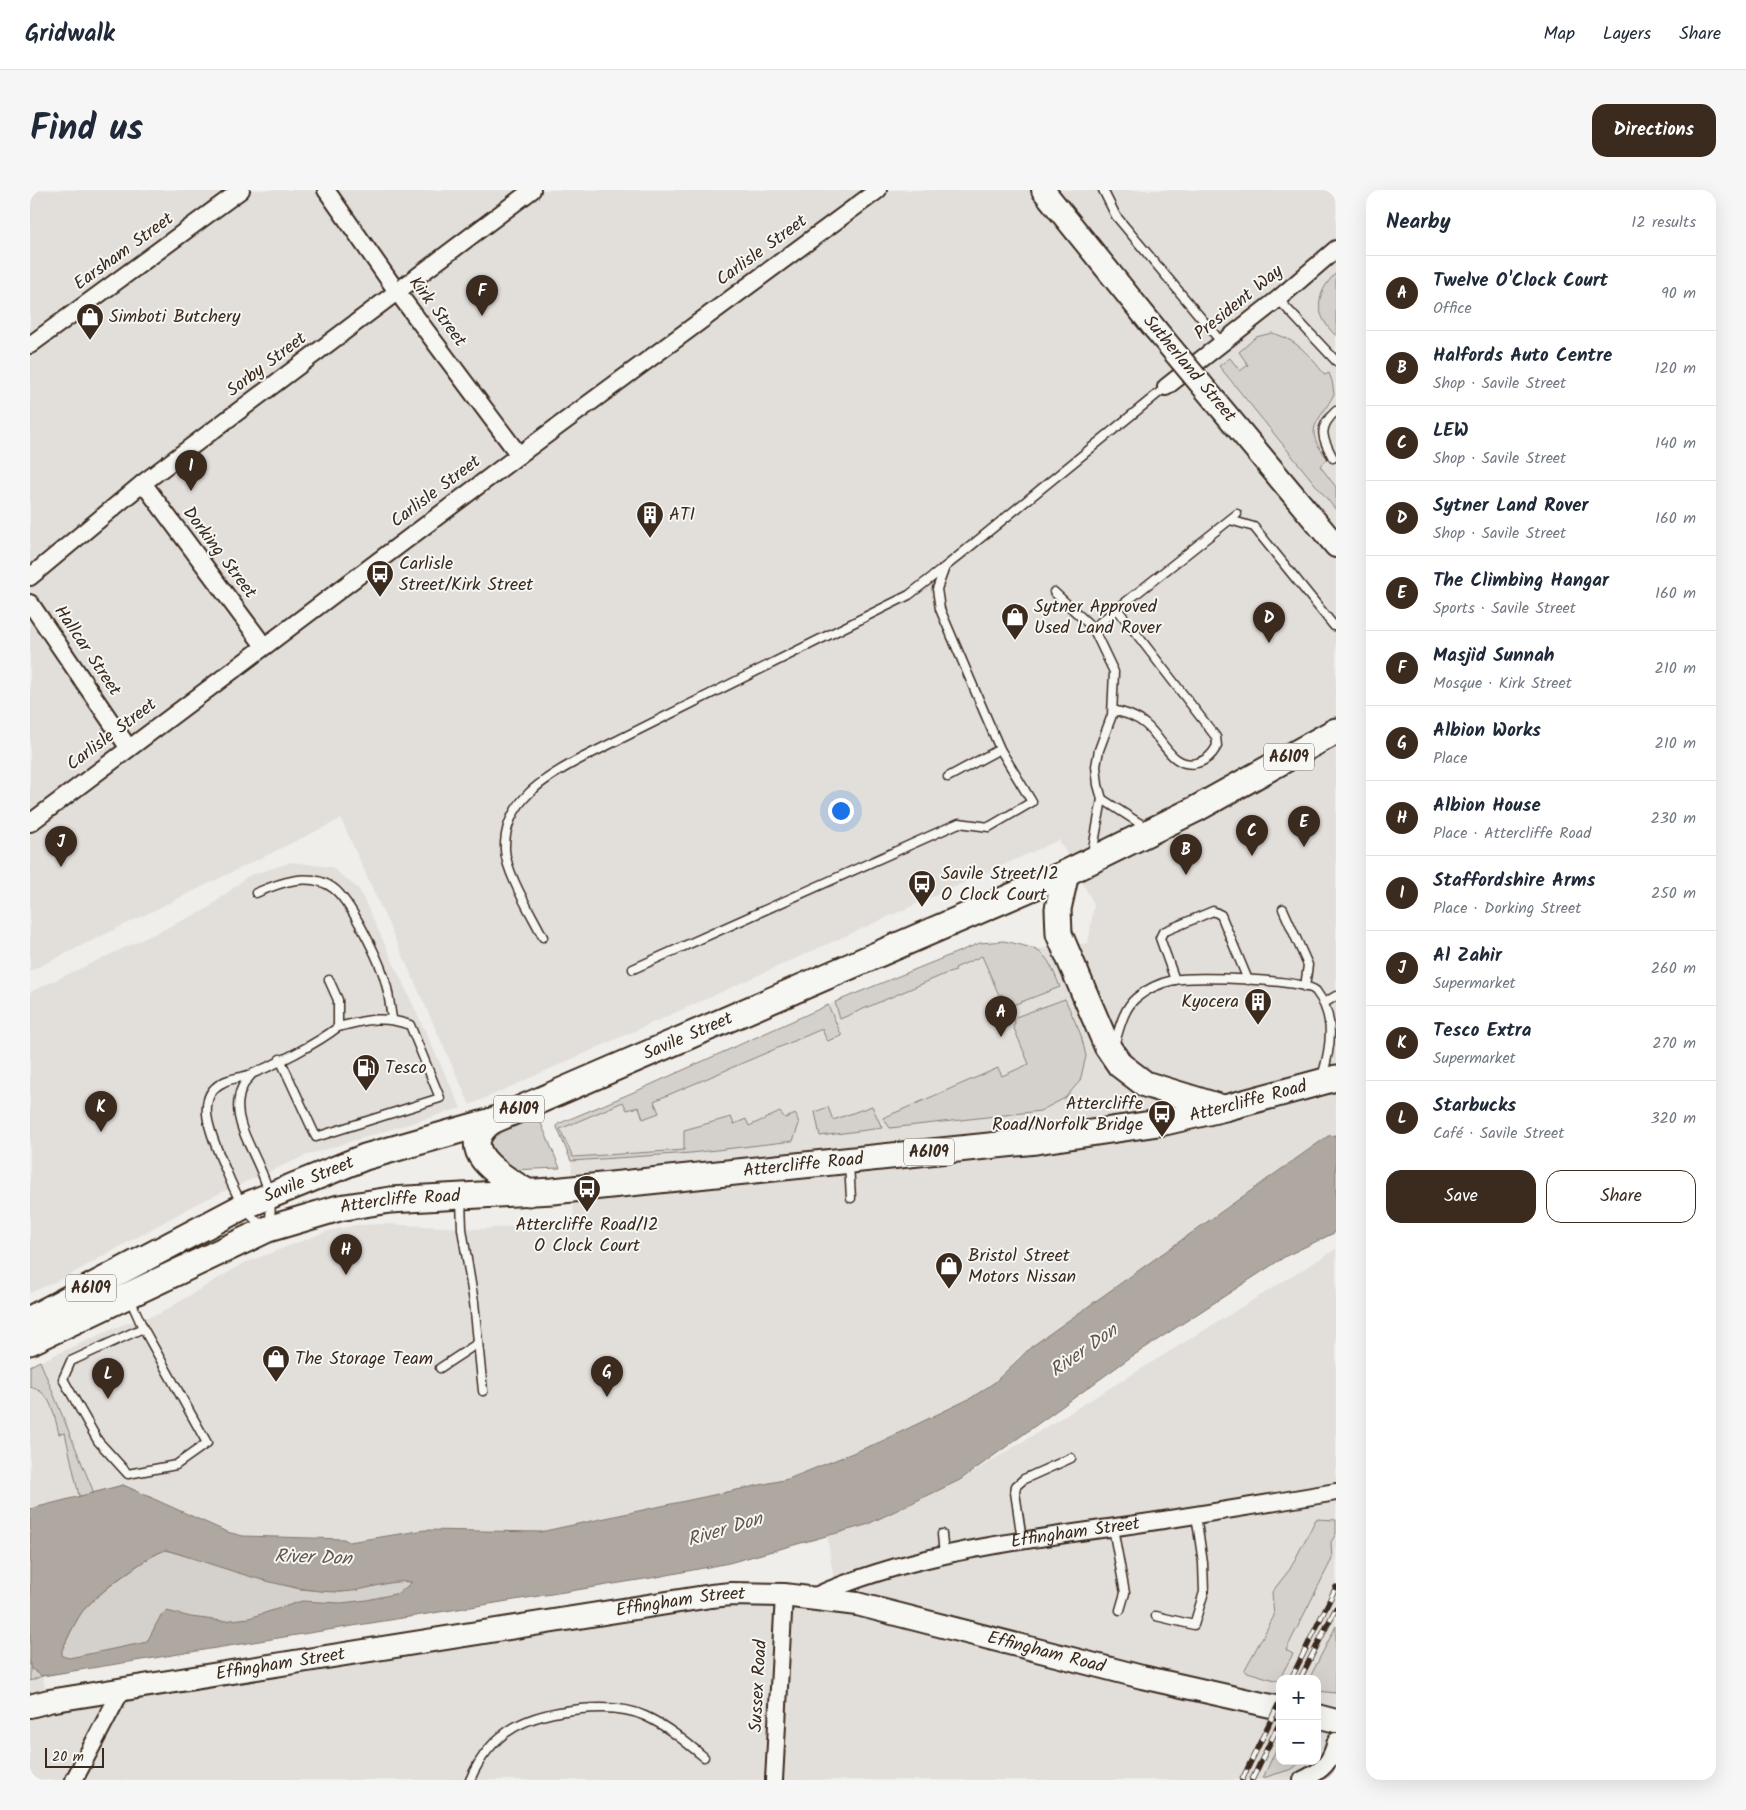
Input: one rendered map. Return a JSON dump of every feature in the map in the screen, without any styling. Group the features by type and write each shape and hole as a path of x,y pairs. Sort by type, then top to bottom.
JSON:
{"main road":[{"name":"Sutherland Street","path":"1043,190 1156,330 1336,546"},
{"name":"Savile Street","path":"30,1319 242,1207 364,1157 492,1121 1066,873 1196,809 1336,731"},
{"path":"1066,873 1058,909 1059,934 1104,1041 1111,1052 1120,1065 1145,1084 1225,1108"},
{"name":"Attercliffe Road","path":"268,1229 339,1208 390,1200 529,1193 1036,1141 1165,1122 1328,1081"},
{"path":"492,1121 483,1129 479,1140 484,1162 496,1173 529,1193"},
{"name":"Savile Street","path":"30,1342 130,1297 268,1229"},
{"name":"Effingham Street","path":"30,1706 122,1689 711,1596 784,1594 813,1597"},
{"name":"Effingham Road","path":"813,1597 856,1604 1142,1677 1276,1707"},
{"path":"1321,1717 1336,1721"}],"street":[{"name":"Earsham Street","path":"30,346 241,190"},
{"name":"Kirk Street","path":"326,190 398,293 519,455"},
{"name":"Sorby Street","path":"30,577 143,483 398,293 532,190"},
{"name":"Carlisle Street","path":"30,823 128,746 874,192"},
{"name":"President Way","path":"1166,387 1278,299 1336,249"},
{"name":"Dorking Street","path":"143,483 264,646"},
{"name":"Hallcar Street","path":"30,603 128,746"},
{"name":"Effingham Street","path":"813,1597 863,1577 944,1556 1022,1540 1113,1528 1336,1492"},
{"name":"Sussex Road","path":"774,1780 784,1594"},
{"path":"74,1780 122,1689"},
{"path":"1302,1780 1319,1772 1329,1763 1336,1741"}],"lane":[{"path":"1103,190 1116,216 1222,343"},
{"path":"1278,299 1335,362"},
{"path":"542,937 514,878 505,851 508,828 517,809 529,792 547,776 909,595 1166,387"},
{"path":"1333,458 1324,442 1323,428 1325,422 1336,411"},
{"path":"1093,628 1238,514"},
{"path":"1230,520 1254,527 1334,626"},
{"path":"633,970 959,823 989,827 1032,802 1000,749 940,609 937,589 945,567"},
{"path":"1054,592 1093,628 1114,672 1113,710 1099,750 1096,766 1102,799 1091,860"},
{"path":"1113,710 1130,715 1145,724 1176,760 1187,765 1212,756 1218,746 1216,737 1118,610"},
{"path":"948,777 1000,749"},
{"path":"1102,799 1150,831"},
{"path":"256,893 288,881 300,880 318,882 333,888 345,900 362,929 386,983 392,1018"},
{"path":"1283,909 1308,965 1305,986"},
{"path":"1176,980 1160,938 1163,932 1213,911 1221,915 1248,980"},
{"path":"329,980 338,1000 338,1027"},
{"path":"1111,1052 1128,1008 1134,1000 1154,986 1176,980 1248,980 1292,983 1315,990 1332,1020 1332,1044 1328,1081"},
{"path":"1324,1003 1336,996"},
{"path":"252,1074 242,1087 238,1098 239,1109 250,1145 271,1195 272,1213 268,1229 253,1219 242,1207 210,1131 206,1114 213,1090 217,1086 252,1074 338,1027 370,1019 392,1018 410,1025 440,1098 316,1137 280,1059"},
{"path":"848,1160 851,1198"},
{"path":"461,1196 462,1228 483,1391"},
{"path":"130,1297 143,1328 207,1443 176,1465 128,1474 98,1441 63,1379 71,1361 143,1328"},
{"path":"440,1368 478,1343"},
{"path":"1022,1540 1015,1492 1016,1486 1024,1479 1071,1458"},
{"path":"1156,1616 1194,1625 1204,1592 1203,1563 1196,1515"},
{"path":"1113,1528 1125,1593 1120,1610"},
{"path":"942,1534 944,1556"},
{"path":"470,1780 477,1764 488,1750 520,1723 554,1712 604,1707 644,1715 675,1733 704,1757"}],"shaded area":[{"path":"30,190 1336,190 1336,1135 1328,1136 1018,1357 995,1382 971,1398 880,1442 788,1479 540,1532 425,1530 349,1542 344,1539 243,1536 227,1532 123,1485 30,1509 30,1366 124,1324 159,1314 242,1264 328,1231 356,1225 385,1224 482,1229 574,1221 571,1161 557,1127 558,1124 835,1002 980,943 1004,941 1037,949 1088,943 1094,904 1059,840 470,1105 341,819 30,971"},
{"path":"1336,273 1336,336 1324,320 1320,305 1324,289"},
{"path":"1272,333 1296,344 1325,375 1329,373 1332,381 1334,394 1318,419 1314,432 1315,440 1328,459 1320,466 1336,487 1336,510 1219,366 1230,358 1240,371 1248,365 1239,352 1256,337"},
{"path":"292,862 331,867 359,889 461,1108 307,1155 198,1203 66,1277 30,1293 30,992 207,909 248,876"},
{"path":"1004,941 1035,949 1041,953 1050,965 1060,987 1008,1007 1002,994 999,995 982,956 955,968 956,971 840,1019 835,1002 980,943"},
{"path":"1065,999 1081,1035 1086,1056 1080,1081 1065,1098 1040,1111 890,1128 883,1118 998,1068 1002,1076 1029,1064 1013,1026 1015,1024 1013,1018"},
{"path":"828,1005 842,1036 827,1041 822,1029 654,1101 659,1113 643,1119 639,1107 627,1110 623,1102 560,1129 573,1157 684,1150 684,1130 731,1117 734,1124 746,1119 749,1126 780,1112 785,1118 796,1114 799,1124 793,1141 691,1153 571,1161 557,1127 558,1124"},
{"path":"872,1106 882,1128 820,1136 815,1112 828,1107 833,1120"},
{"path":"537,1114 560,1168 510,1170 490,1149 492,1141 501,1130 515,1122"},
{"path":"1336,1249 1336,1780 30,1780 30,1668 42,1676 49,1701 835,1587 827,1536 866,1525 960,1480"},
{"path":"40,1361 94,1493 123,1485 152,1498 79,1496 65,1433 59,1434 48,1399 30,1387 30,1366"},
{"path":"1316,1519 1336,1520 1336,1534 1331,1542 1332,1559 1286,1650 1293,1654 1281,1675 1276,1675 1276,1680 1244,1671 1274,1616 1272,1592 1290,1569"},
{"path":"166,1550 299,1589 342,1592 394,1581 412,1581 484,1604 94,1666 42,1676 30,1681 30,1660 62,1650 80,1615 95,1599 134,1568"},
{"path":"1336,1626 1336,1693 1321,1691 1321,1675 1311,1675"},
{"path":"1276,1750 1276,1765 1297,1765 1292,1769 1263,1778"}],"water":[{"name":"River Don","path":"1336,1135 1336,1232 1286,1256 1128,1359 960,1480 866,1525 729,1563 657,1577 42,1676 30,1668 30,1509 123,1485 227,1532 243,1536 344,1539 349,1542 425,1530 540,1532 788,1479 880,1442 971,1398 995,1382 1031,1347 1328,1136","holes":["166,1550 274,1583 318,1591 340,1592 394,1582 412,1582 399,1593 341,1603 302,1601 249,1618 222,1621 191,1617 167,1611 161,1615 147,1642 69,1658 62,1656 62,1650 85,1608 133,1568"]}],"railway":[{"path":"1293,1675 1336,1587"},
{"path":"1302,1675 1336,1608"},
{"path":"1242,1780 1276,1709"},
{"path":"1252,1780 1276,1730"}],"place":[{"name":"Masjid Sunnah","path":"482,316"},
{"name":"Simboti Butchery","path":"90,341"},
{"name":"Staffordshire Arms","path":"191,491"},
{"name":"ATI","path":"650,539"},
{"name":"Carlisle Street/Kirk Street","path":"380,598"},
{"name":"Sytner Approved Used Land Rover","path":"1015,641"},
{"name":"Sytner Land Rover","path":"1269,643"},
{"name":"The Climbing Hangar","path":"1304,847"},
{"name":"LEW","path":"1252,856"},
{"name":"Al Zahir","path":"61,867"},
{"name":"Halfords Auto Centre","path":"1186,875"},
{"name":"Savile Street/12 O Clock Court","path":"922,908"},
{"name":"Kyocera","path":"1258,1026"},
{"name":"Twelve O'Clock Court","path":"1001,1037"},
{"name":"Tesco","path":"366,1092"},
{"name":"Tesco Extra","path":"101,1132"},
{"name":"Attercliffe Road/Norfolk Bridge","path":"1162,1138"},
{"name":"Attercliffe Road/12 O Clock Court","path":"587,1213"},
{"name":"Albion House","path":"346,1275"},
{"name":"Bristol Street Motors Nissan","path":"949,1290"},
{"name":"The Storage Team","path":"276,1383"},
{"name":"Albion Works","path":"607,1397"},
{"name":"Starbucks","path":"108,1399"}]}
